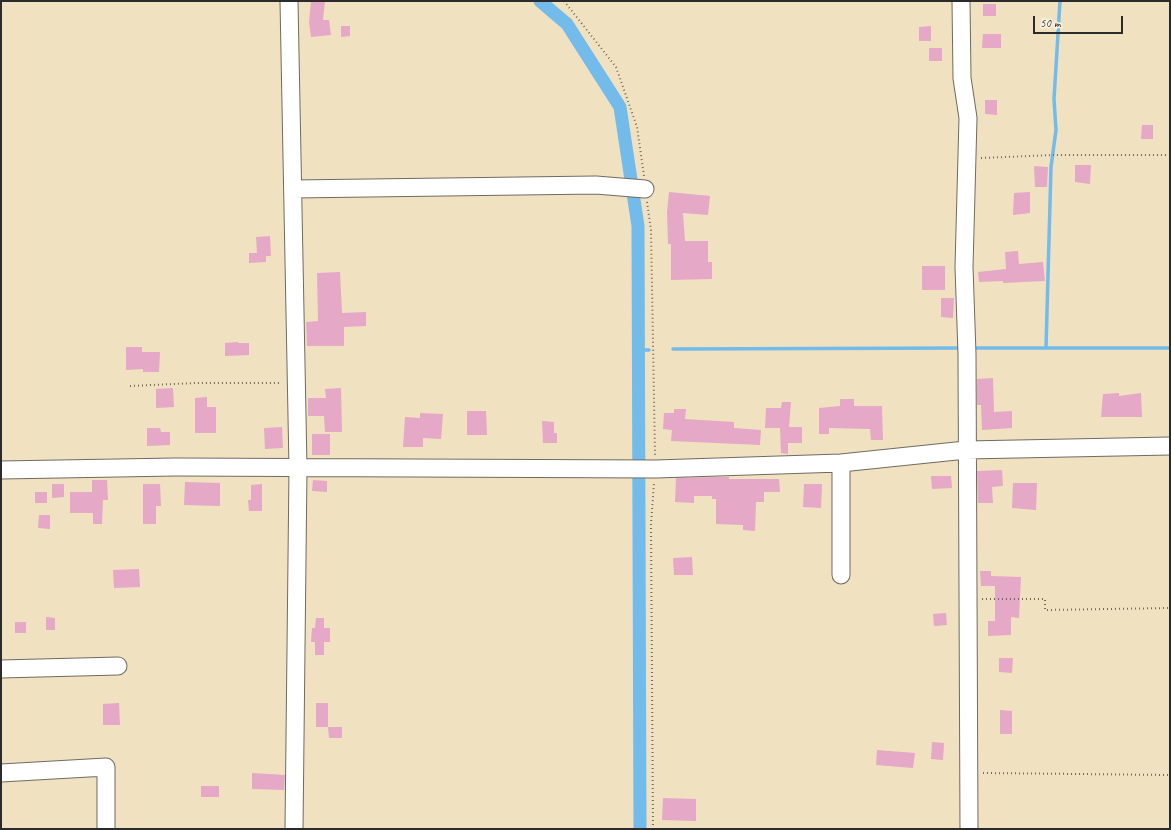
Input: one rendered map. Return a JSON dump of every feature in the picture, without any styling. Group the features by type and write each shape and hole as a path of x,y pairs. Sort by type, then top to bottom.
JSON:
{"street":[{"path":"289,1 298,468 294,829"},
{"path":"961,1 962,78 968,118 969,159 964,267 966,346 969,829"},
{"path":"293,188 596,185 646,189"},
{"path":"1,470 298,468 656,469 841,463 966,450 1170,446"},
{"path":"841,463 841,575"},
{"path":"1,669 118,666"},
{"path":"1,773 106,767 106,829"}],"path":[{"path":"564,1 616,67 637,127 651,230 656,469 651,524 653,829"},
{"path":"969,159 1054,154 1170,155"},
{"path":"130,386 196,383 297,383"},
{"path":"967,600 1045,599 1045,610 1170,608"},
{"path":"968,773 1170,775"}],"building":[{"path":"311,1 325,1 323,20 329,20 331,35 311,37 309,22"},
{"path":"983,4 996,4 996,16 983,16"},
{"path":"341,26 350,26 350,36 341,37"},
{"path":"931,26 931,41 919,41 919,27"},
{"path":"983,34 1001,34 1001,48 982,48"},
{"path":"929,48 942,48 942,61 929,61"},
{"path":"985,100 997,100 997,115 985,114"},
{"path":"1142,125 1153,125 1153,139 1141,139"},
{"path":"1075,165 1091,165 1090,184 1075,182"},
{"path":"1034,166 1048,167 1047,187 1035,187"},
{"path":"669,192 710,196 708,215 683,213 685,241 708,241 708,262 712,262 712,279 671,280 671,244 668,244 667,212"},
{"path":"1030,192 1030,213 1013,215 1014,193"},
{"path":"270,236 271,256 266,256 266,262 249,263 249,253 257,253 256,237"},
{"path":"1018,251 1019,264 1043,262 1045,281 1003,283 1003,281 979,282 978,272 1006,269 1005,252"},
{"path":"922,266 945,266 945,290 922,290"},
{"path":"340,272 342,313 366,312 366,326 344,327 344,346 307,346 306,322 318,321 317,273"},
{"path":"941,298 954,298 953,318 941,317"},
{"path":"225,343 249,343 249,355 225,356"},
{"path":"126,347 142,347 142,352 160,352 159,372 143,372 143,369 126,370"},
{"path":"993,378 994,412 1012,411 1012,428 982,430 981,405 977,405 977,379"},
{"path":"173,388 174,407 156,408 156,389"},
{"path":"341,388 342,432 325,432 324,416 308,416 308,398 326,398 325,389"},
{"path":"1119,393 1119,396 1141,393 1142,417 1101,417 1103,394"},
{"path":"207,397 207,407 216,407 216,433 195,433 195,398"},
{"path":"840,399 854,399 854,406 882,406 883,440 871,440 870,429 829,428 829,434 819,434 819,408 840,406"},
{"path":"782,402 791,402 789,427 802,427 802,443 788,443 788,454 781,453 780,428 765,428 766,408 781,408"},
{"path":"674,409 686,409 685,419 734,422 734,428 761,430 760,445 671,441 672,430 663,429 664,413 674,413"},
{"path":"467,411 486,411 487,435 467,435"},
{"path":"420,413 443,414 441,439 423,438 423,447 403,447 405,417 420,418"},
{"path":"542,421 554,422 554,433 557,433 557,443 543,443"},
{"path":"282,427 283,448 265,449 264,428"},
{"path":"147,428 160,428 161,432 170,432 170,445 147,446"},
{"path":"312,434 330,434 330,455 312,455"},
{"path":"1002,470 1003,486 992,487 993,503 978,503 977,471"},
{"path":"931,476 951,476 952,488 932,489"},
{"path":"729,477 729,479 779,479 780,492 764,492 764,502 756,502 755,531 743,530 743,525 716,524 716,499 712,499 712,496 694,496 694,503 675,502 676,478"},
{"path":"92,480 107,480 108,500 103,500 102,524 93,524 93,513 70,513 70,492 92,492"},
{"path":"313,480 327,481 327,492 312,491"},
{"path":"185,482 220,483 220,506 184,505"},
{"path":"1013,483 1037,483 1036,510 1012,508"},
{"path":"52,484 64,484 64,497 52,498"},
{"path":"143,484 160,484 161,506 156,506 156,524 143,524"},
{"path":"262,484 262,511 249,511 248,500 251,500 251,485"},
{"path":"804,484 822,484 821,508 803,507"},
{"path":"35,492 47,492 47,503 35,503"},
{"path":"39,515 50,515 50,529 38,528"},
{"path":"692,557 693,575 674,575 673,558"},
{"path":"139,569 140,587 114,588 113,570"},
{"path":"980,571 991,571 991,576 1021,577 1019,618 1011,617 1011,635 988,636 988,621 995,621 995,586 981,586"},
{"path":"946,613 947,625 934,626 933,614"},
{"path":"46,617 55,618 55,630 46,630"},
{"path":"316,618 324,618 324,628 330,628 330,642 324,642 324,655 315,655 315,642 311,642 312,628 315,628"},
{"path":"15,622 26,622 26,633 15,633"},
{"path":"999,658 1013,658 1012,673 999,672"},
{"path":"119,703 120,725 103,725 103,704"},
{"path":"316,703 328,703 328,727 316,727"},
{"path":"1000,710 1012,711 1012,734 1000,734"},
{"path":"328,727 342,727 342,738 329,738"},
{"path":"932,742 944,743 943,760 931,759"},
{"path":"877,750 915,753 913,768 876,765"},
{"path":"252,773 285,775 284,790 252,789"},
{"path":"201,786 219,786 219,797 201,797"},
{"path":"663,798 696,799 696,821 662,820"}],"waterway":[{"path":"540,1 567,24 620,107 638,226 640,829"},
{"path":"1046,348 1051,167 1056,130 1054,99 1060,1"},
{"path":"673,349 963,348"},
{"path":"971,348 1170,348"},
{"path":"639,350 649,350"}]}
